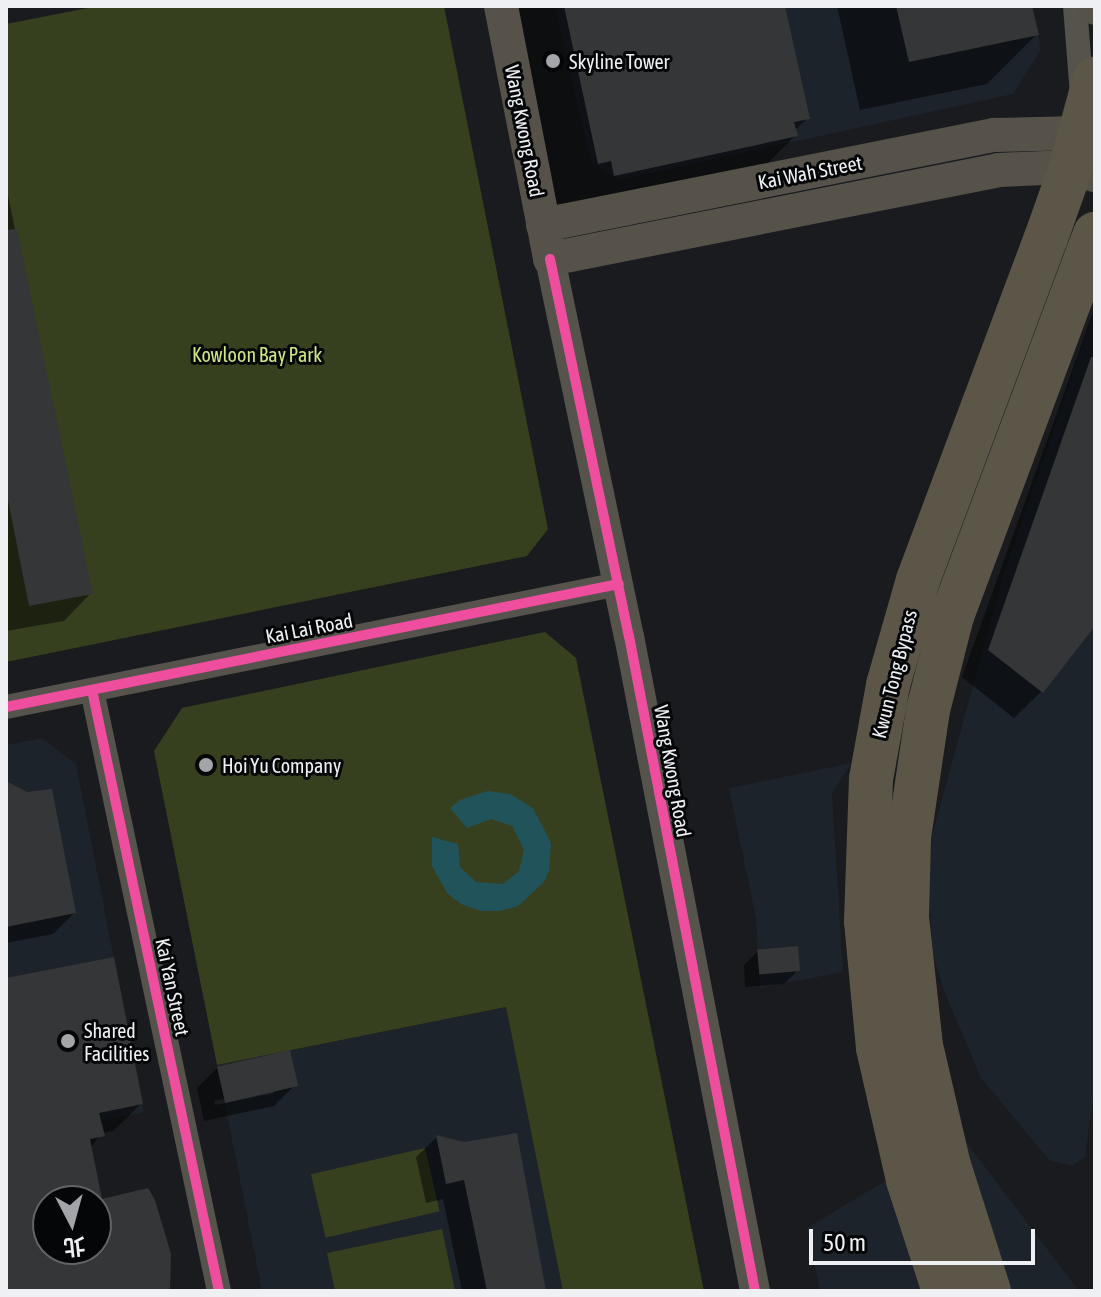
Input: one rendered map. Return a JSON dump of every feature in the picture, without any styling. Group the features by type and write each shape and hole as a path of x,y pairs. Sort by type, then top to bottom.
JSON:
{"highway":[{"name":"Kwun Tong Bypass","path":"944,1291 908,1180 878,1048 866,921 871,779 888,685 918,580 1055,212 1095,78"},
{"name":"Kwun Tong Bypass","path":"989,1291 949,1166 921,1046 907,918 909,837 928,710 952,616 985,520 1095,234"}],"main road":[{"name":"Wang Kwong Road","path":"501,6 550,259"},
{"name":"Kai Wah Street","path":"543,225 994,135 1087,135"},
{"name":"Kai Wah Street","path":"550,259 998,170 1082,171"}],"street":[{"path":"1075,6 1087,135 1082,171"},
{"name":"Wang Kwong Road","path":"550,259 619,584 755,1291"},
{"name":"Kai Lai Road","path":"6,707 619,584"},
{"name":"Kai Yan Street","path":"92,690 219,1291"}],"shaded area":[{"name":"Skyline Tower","path":"555,6 1032,6 1041,49 1013,94 618,180 591,163"},
{"path":"1095,309 1095,1085 1085,1157 1072,1166 1049,1160 981,1078 944,991 933,955 926,857 1002,580"},
{"path":"42,738 76,764 144,1112 6,1140 6,745"},
{"path":"852,763 832,793 843,972 760,988 756,919 729,788"},
{"path":"506,1007 563,1291 262,1291 217,1065"},
{"path":"961,1135 1079,1291 820,1291 807,1228"}],"green space":[{"name":"Kowloon Bay Park","path":"98,6 444,6 548,529 527,556 6,662 6,24"},
{"path":"545,632 576,658 704,1291 563,1291 506,1007 217,1065 154,751 182,708"},
{"path":"425,1148 440,1211 326,1238 311,1174"},
{"path":"442,1229 455,1291 335,1291 327,1253"}],"water":[{"path":"488,791 510,794 533,808 551,843 549,871 544,882 518,906 500,911 481,911 461,904 447,893 432,866 432,837 458,844 460,867 476,882 503,884 519,871 524,850 512,826 491,819 467,828 450,808 460,800"}],"building":[{"path":"564,6 785,6 810,119 794,122 798,136 614,176 611,161 598,164"},
{"path":"896,6 1032,6 1039,35 909,62"},
{"path":"17,229 93,594 29,606 6,490 6,230"},
{"path":"1091,357 1095,357 1095,626 1043,693 988,650"},
{"path":"6,781 27,792 52,789 76,913 6,927"},
{"path":"798,946 800,971 759,974 757,950"},
{"path":"114,957 143,1104 99,1113 105,1136 90,1139 99,1185 32,1185 32,1265 112,1265 112,1197 148,1188 155,1200 171,1254 170,1291 6,1291 6,978"},
{"path":"290,1050 298,1086 225,1103 217,1067"},
{"path":"517,1133 546,1291 487,1291 464,1180 446,1184 436,1135 464,1142"}],"cycle path":[{"path":"550,259 629,636 755,1291"},
{"path":"6,707 619,584"},
{"path":"92,690 219,1291"}],"place":[{"name":"Skyline Tower","path":"553,61"},
{"name":"Hoi Yu Company","path":"206,765"},
{"name":"Shared Facilities","path":"68,1041"}]}
